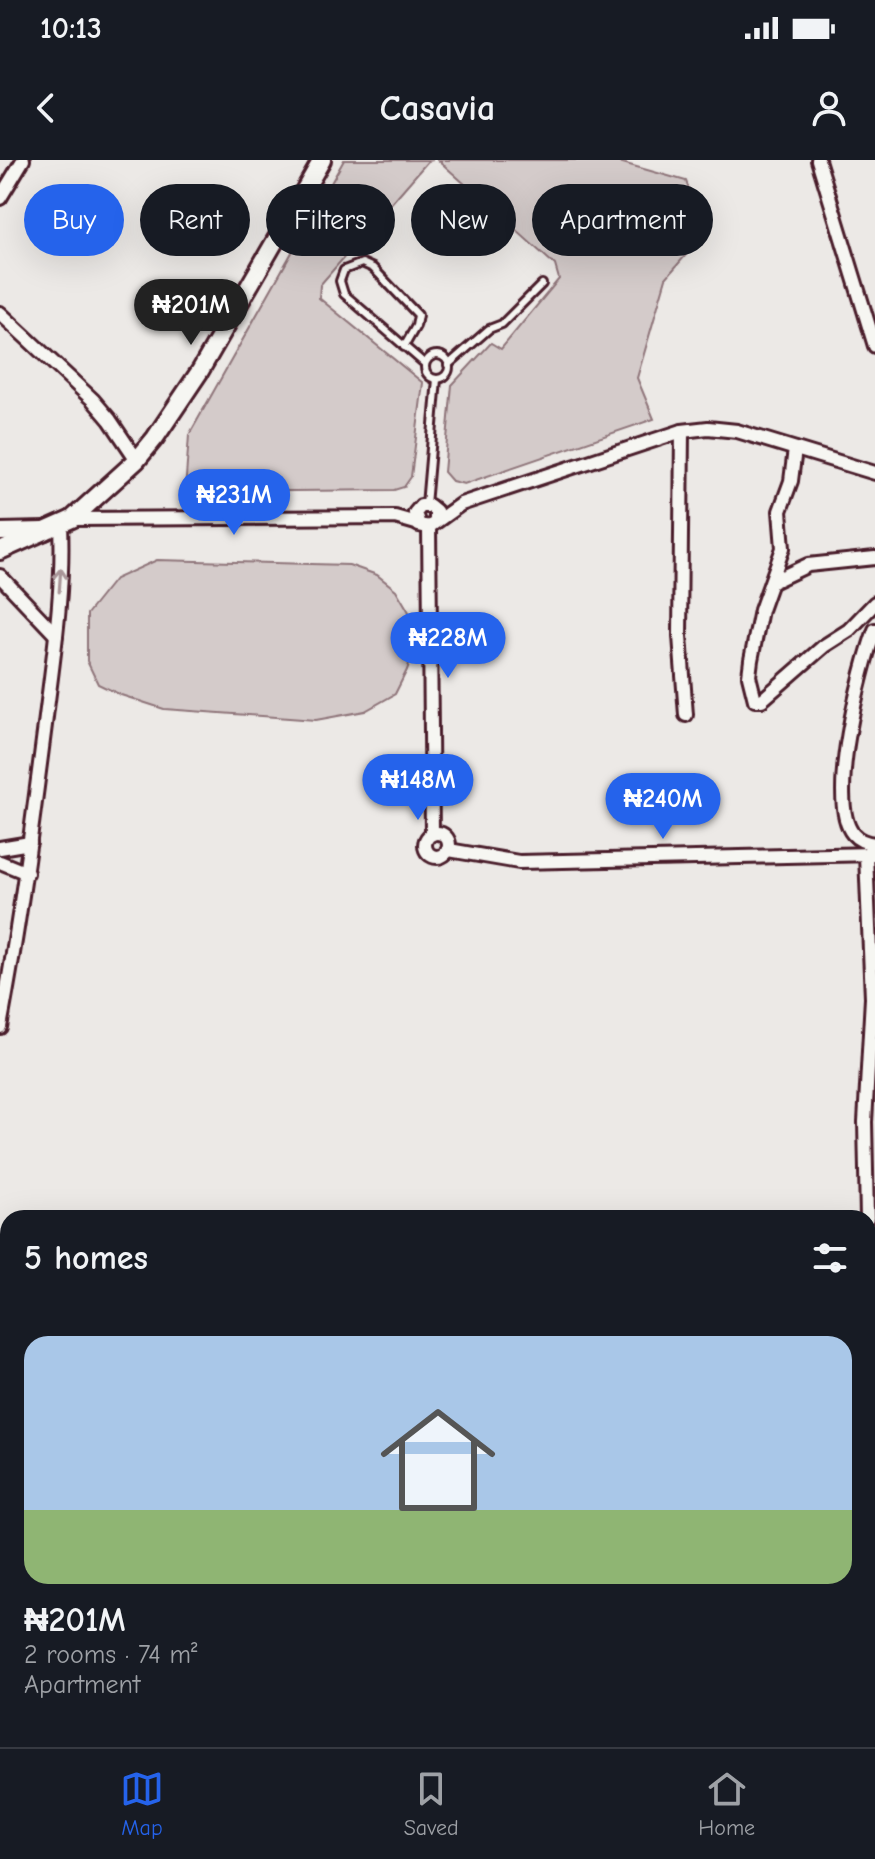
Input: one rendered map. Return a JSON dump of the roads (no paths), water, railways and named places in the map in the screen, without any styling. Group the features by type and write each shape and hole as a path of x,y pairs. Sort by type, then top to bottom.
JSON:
{"street":[{"path":"0,198 23,160"},
{"path":"0,551 61,525 118,480 137,460 200,371 322,160"},
{"path":"818,160 875,346"},
{"path":"0,313 93,400 137,460"},
{"path":"0,532 61,525 395,517 427,523 461,504 682,431 708,428 737,431 875,473"},
{"path":"682,431 680,636 686,715"},
{"path":"795,449 791,481 780,511 783,548 761,610 751,660 749,676 755,700 762,700 824,646 849,630 875,603"},
{"path":"395,517 424,506 461,504"},
{"path":"424,506 415,518 427,523"},
{"path":"424,506 436,511 427,523 432,834"},
{"path":"0,1027 27,873 56,635 61,525"},
{"path":"772,582 808,565 875,558"},
{"path":"0,576 56,635"},
{"path":"873,849 855,837 849,827 842,783 857,696 875,630"},
{"path":"438,833 448,839 449,850 435,858 427,852 425,842 432,834 438,833"},
{"path":"0,848 30,843"},
{"path":"449,850 519,862 873,849"},
{"path":"867,1210 874,997 873,849"},
{"path":"0,862 27,873"}],"lane":[{"path":"404,347 416,326 418,315 373,268 362,263 344,270 340,281 344,294 404,347 425,364 428,374 437,379"},
{"path":"437,379 445,375 448,365 489,329 502,324 542,284"},
{"path":"425,364 437,355 443,356 448,365"},
{"path":"424,506 437,379"}]}
